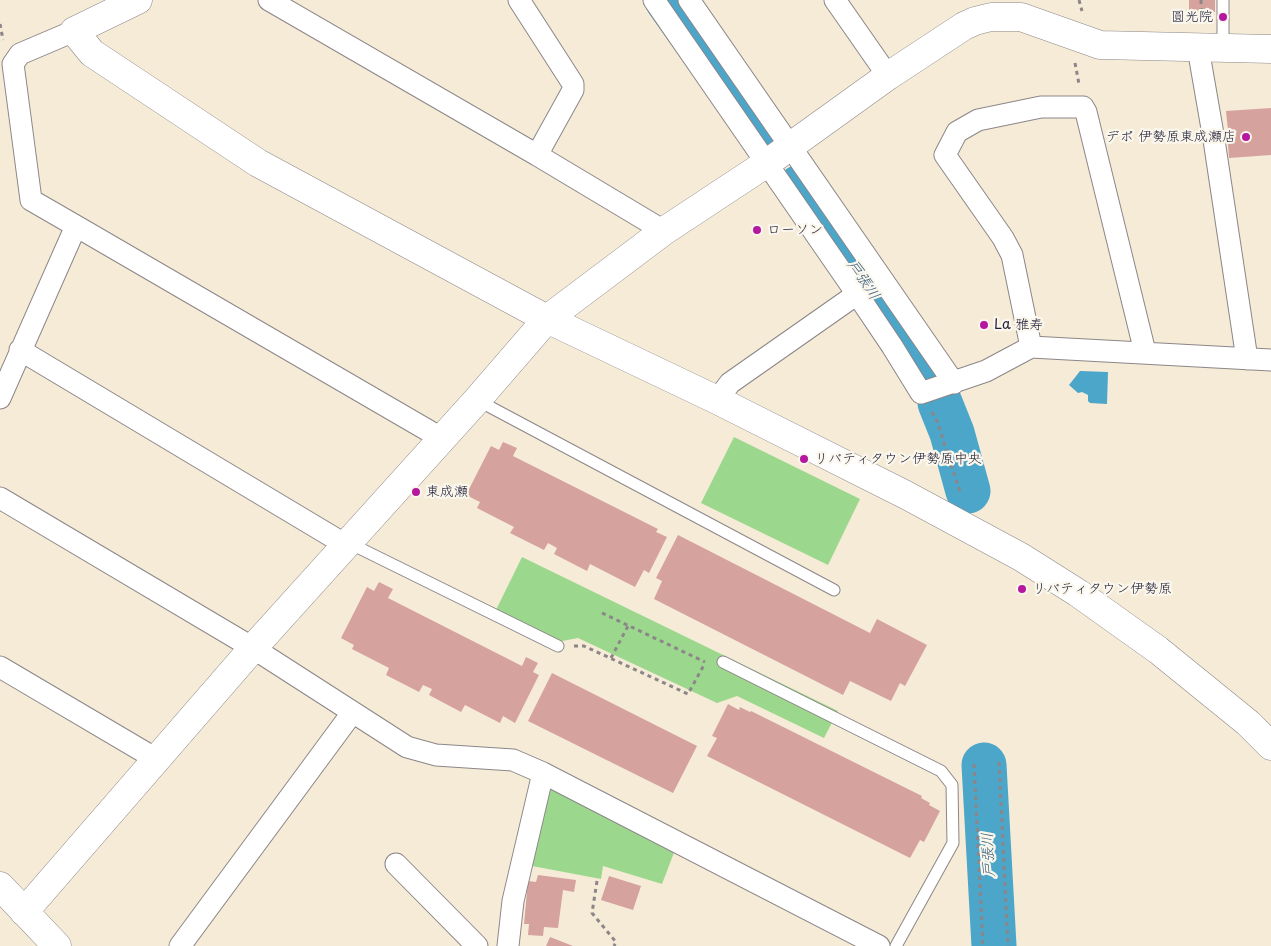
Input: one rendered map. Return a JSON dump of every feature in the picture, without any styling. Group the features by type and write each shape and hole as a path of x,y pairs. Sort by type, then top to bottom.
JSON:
{"street":[{"path":"138,0 74,32 20,54 6,68 30,200 441,438"},
{"path":"269,0 664,231"},
{"path":"519,0 573,84 573,90 537,155"},
{"path":"654,0 857,294 921,394 986,371 1031,348 1145,352 1271,360"},
{"path":"689,0 954,383"},
{"path":"835,0 888,76"},
{"path":"24,912 252,648 477,400 547,319 664,231 767,162 888,76 964,26 1019,8 1071,35 1100,45 1271,49"},
{"path":"74,32 92,53 258,162 547,319 717,400 958,522 1022,557 1078,593 1150,644 1248,723 1271,746"},
{"path":"1210,48 1214,140 1246,359"},
{"path":"1031,348 1012,255 1003,238 945,155 957,132 978,120 1041,107 1083,107 1086,112 1145,352"},
{"path":"0,398 76,226"},
{"path":"717,400 730,383 857,294"},
{"path":"20,350 347,544"},
{"path":"0,498 252,648 407,747 436,755 513,760 542,773 879,946"},
{"path":"0,667 156,759"},
{"path":"180,946 352,713"},
{"path":"508,946 513,901 542,773"},
{"path":"396,864 477,946"},
{"path":"0,886 57,946"}],"lane":[{"path":"1210,48 1223,0"},
{"path":"477,400 834,590"},
{"path":"347,544 558,646"},
{"path":"724,662 941,771 952,785 952,843 896,946"}],"path":[{"path":"1071,35 1083,107"},
{"path":"921,394 937,421 965,504 958,522"},
{"path":"602,613 705,662"},
{"path":"611,658 628,626"},
{"path":"558,646 584,646 688,694 709,655 724,662"},
{"path":"999,762 1008,946"},
{"path":"974,764 983,946"},
{"path":"597,881 592,913 616,942 614,946"}],"green space":[{"path":"734,437 860,499 828,565 701,503"},
{"path":"522,557 838,711 824,738 737,696 717,703 578,638 557,642 495,612"},
{"path":"550,788 675,850 662,884 603,866 601,879 532,866"}],"water":[{"path":"1080,371 1108,372 1107,404 1090,403 1088,395 1082,392 1078,393 1069,385"}],"building":[{"path":"1189,0 1215,0 1215,12 1189,13"},
{"name":"デポ 伊勢原東成瀬店","path":"1271,108 1271,155 1229,158 1228,144 1222,144 1221,130 1228,130 1226,111"},
{"path":"503,442 517,448 513,456 658,529 656,532 667,537 649,573 644,570 635,587 590,564 587,571 554,554 557,548 548,543 544,550 510,533 514,527 477,508 480,502 466,495 491,446 499,450"},
{"path":"678,535 870,633 877,619 927,645 905,686 900,683 891,701 850,681 843,695 654,599 662,581 656,578"},
{"path":"379,582 393,589 388,598 522,666 526,657 538,663 533,672 539,675 515,723 503,716 500,723 465,705 461,712 429,695 432,689 423,685 419,692 386,675 389,668 352,649 354,645 341,638 367,587 374,591"},
{"path":"552,673 697,746 673,793 528,721"},
{"path":"728,704 739,710 740,707 751,711 922,796 921,798 930,803 929,805 940,811 924,842 920,840 910,858 707,756 717,738 712,736"},
{"path":"538,875 576,880 574,892 563,890 558,928 544,927 543,936 528,935 529,924 524,924 528,881 536,882"},
{"path":"609,876 641,886 633,910 601,900"},
{"path":"550,937 573,946 546,946"}],"waterway":[{"name":"戸張川","path":"667,0 764,137"},
{"name":"戸張川","path":"800,187 925,373"},
{"name":"戸張川","path":"940,403 952,433 968,491"},
{"name":"戸張川","path":"984,765 994,946"}],"place":[{"name":"圓光院","path":"1223,17"},
{"name":"デポ 伊勢原東成瀬店","path":"1246,137"},
{"name":"ローソン","path":"757,230"},
{"name":"La 雅寿","path":"984,325"},
{"name":"リバティタウン伊勢原中央","path":"804,459"},
{"name":"東成瀬","path":"416,492"},
{"name":"リバティタウン伊勢原","path":"1022,589"}]}
